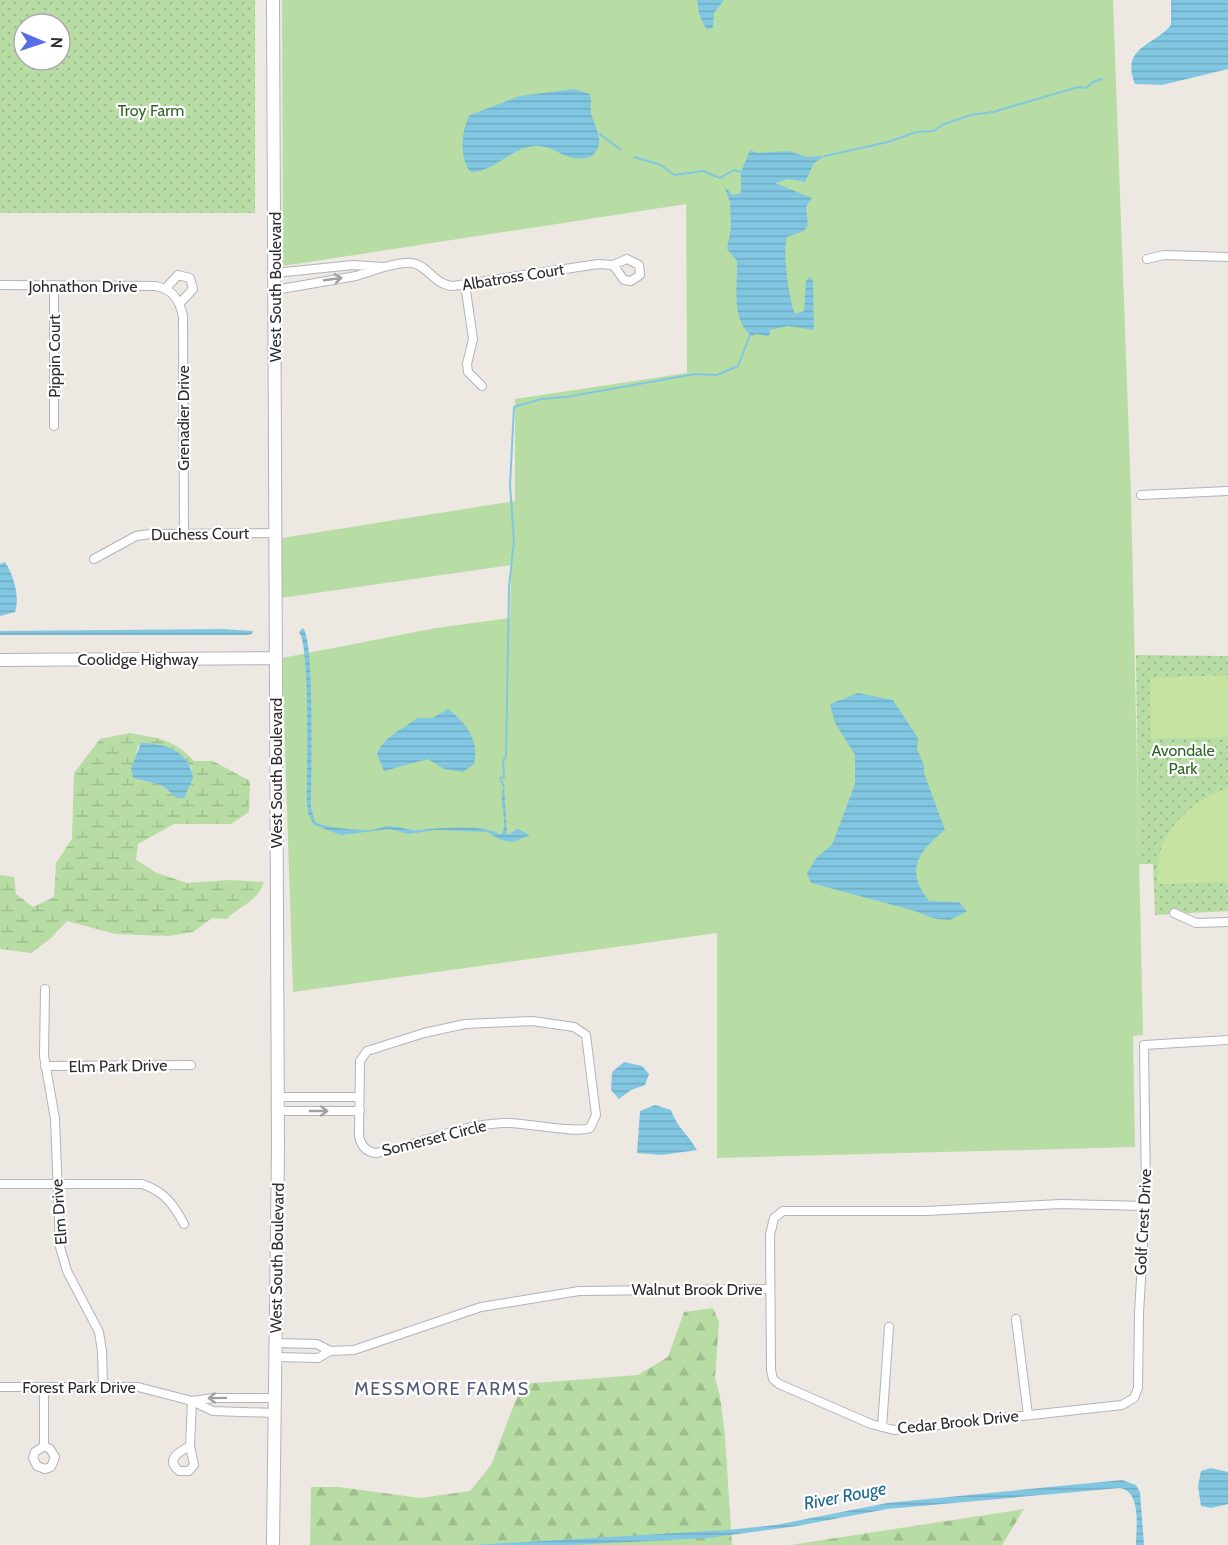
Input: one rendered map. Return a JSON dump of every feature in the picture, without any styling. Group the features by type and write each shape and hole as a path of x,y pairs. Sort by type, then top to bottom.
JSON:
{"main road":[{"name":"West South Boulevard","path":"273,0 278,1097 273,1545"},
{"name":"Coolidge Highway","path":"0,660 275,658"}],"street":[{"path":"1147,259 1164,255 1228,257"},
{"name":"Albatross Court","path":"275,290 356,276 384,267 411,263 420,266 440,284 465,284 598,264 613,265"},
{"name":"Albatross Court","path":"275,273 353,265 384,267"},
{"name":"Johnathon Drive","path":"0,285 54,285 170,291 178,275 190,278"},
{"name":"Grenadier Drive","path":"180,303 193,289 190,278"},
{"path":"465,284 473,339 466,364 468,372 482,386"},
{"name":"Pippin Court","path":"54,285 54,426"},
{"name":"Grenadier Drive","path":"170,291 180,303 183,316 184,533"},
{"path":"1141,495 1228,491"},
{"name":"Duchess Court","path":"94,559 136,536 184,533 275,533"},
{"path":"1174,913 1196,923 1228,922"},
{"name":"Elm Drive","path":"45,990 45,1066 55,1119 56,1183 62,1256 99,1332 103,1387"},
{"name":"Somerset Circle","path":"531,1021 574,1027 586,1035 596,1116 590,1128 581,1131 528,1123 489,1124 462,1128 376,1153 367,1150 360,1142 360,1111 360,1061 370,1049 458,1025 531,1021"},
{"name":"Golf Crest Drive","path":"1134,1398 1138,1388 1138,1313 1146,1206 1144,1045 1228,1040"},
{"name":"Elm Park Drive","path":"45,1066 191,1065"},
{"path":"278,1097 359,1097"},
{"path":"278,1111 360,1111"},
{"path":"0,1184 142,1184 157,1190 169,1200 184,1224"},
{"name":"Walnut Brook Drive","path":"276,1358 318,1358 330,1351 365,1348 481,1307 561,1293 610,1289 770,1288 771,1228 774,1218 783,1211 926,1211 1061,1204 1146,1206"},
{"name":"Cedar Brook Drive","path":"770,1288 773,1378 788,1388 882,1427 902,1430 1122,1405 1134,1398"},
{"path":"1016,1319 1028,1415"},
{"path":"882,1427 889,1327"},
{"name":"Walnut Brook Drive","path":"276,1343 317,1344 330,1351"},
{"path":"303,1344 303,1357"},
{"name":"Forest Park Drive","path":"0,1387 148,1388 192,1401 213,1411 275,1413"},
{"path":"44,1387 44,1446"},
{"name":"Forest Park Drive","path":"192,1401 213,1398 275,1398"},
{"path":"190,1446 192,1401"}],"green space":[{"name":"Troy Farm","path":"0,0 255,0 255,213 0,213"},
{"path":"282,0 1113,0 1131,495 1143,1035 1133,1036 1135,1147 717,1158 717,933 293,992 282,658 436,628 510,618 511,565 281,598 282,538 515,501 515,399 687,373 686,204 283,266"},
{"name":"Avondale Park","path":"1136,655 1228,656 1228,911 1155,915 1153,864 1139,864"},
{"path":"1228,675 1228,737 1151,739 1150,678"},
{"path":"130,733 157,738 180,748 194,761 213,761 250,781 249,812 231,824 174,824 138,844 136,860 157,873 187,883 230,880 264,882 261,889 253,899 227,919 212,918 193,932 168,936 115,934 67,921 50,939 31,953 0,949 0,875 14,877 16,894 33,907 54,897 56,863 72,839 74,773 100,739","holes":["141,743 171,748 182,756 192,769 171,794 161,785 133,778 137,748"]},
{"path":"1228,789 1228,882 1158,884 1159,856 1176,822 1205,798"},
{"path":"713,1308 719,1322 715,1378 720,1396 725,1436 732,1545 310,1545 311,1487 339,1487 420,1498 470,1491 491,1465 522,1384 638,1375 668,1357 684,1312"},
{"path":"1024,1509 1002,1545 790,1545"}],"water":[{"path":"697,0 724,0 714,13 711,29 706,29 699,14"},
{"path":"1171,0 1228,0 1228,69 1162,85 1135,84 1132,62 1135,55 1171,25"},
{"path":"574,89 590,94 591,114 599,142 590,157 574,158 550,148 536,146 519,150 480,171 471,172 467,167 463,153 463,136 470,115 520,96"},
{"path":"750,150 757,153 789,151 807,157 825,156 814,163 805,182 788,179 775,183 812,198 806,207 808,225 804,231 787,237 785,253 795,314 804,311 806,281 810,277 813,281 814,330 788,326 770,330 769,337 757,334 751,336 740,320 737,301 737,261 727,249 731,227 730,202 724,186 732,195 741,193 741,172"},
{"path":"5,562 11,574 17,600 15,612 0,616 0,564"},
{"path":"303,628 307,638 311,683 311,807 315,822 333,827 364,830 387,826 416,830 473,828 501,835 504,825 502,793 504,787 507,835 518,829 530,835 513,842 501,840 487,832 436,830 408,834 390,829 341,835 314,825 308,813 307,804 307,686 303,643 299,632"},
{"path":"223,629 253,631 252,634 246,635 0,635 0,631"},
{"path":"858,693 893,700 918,738 917,749 924,765 924,773 945,830 922,854 916,870 917,880 929,901 959,902 967,911 950,920 936,919 915,911 811,883 807,873 817,857 832,845 855,784 855,755 835,723 830,704"},
{"path":"448,709 470,732 475,747 474,764 463,772 444,769 428,759 384,771 377,754 384,742 417,718 432,718"},
{"path":"141,743 150,743 175,750 187,761 193,778 184,798 177,798 161,785 133,778 131,768"},
{"path":"624,1062 642,1066 649,1074 645,1085 631,1090 619,1099 611,1090 612,1072"},
{"path":"655,1105 671,1110 676,1122 697,1150 662,1155 637,1153 640,1111"},
{"path":"1211,1468 1228,1472 1228,1504 1211,1508 1201,1506 1198,1486 1201,1471"},
{"path":"1122,1480 1136,1485 1140,1492 1144,1545 1136,1545 1135,1503 1127,1491 1120,1488 887,1509 797,1526 707,1538 572,1545 474,1545 727,1530 776,1525 887,1503"}],"waterway":[{"path":"825,156 888,142 916,132 934,131 944,124 971,115 993,112 1078,87 1086,88 1102,79"},
{"path":"600,134 621,150"},
{"path":"634,157 661,165 674,175 703,171 720,178 734,170 741,172"},
{"path":"504,787 500,778 504,777 503,762 506,755 509,587 514,541 510,485 514,407 541,399 566,397 695,374 717,375 738,366 750,335"}],"district":[{"name":"MESSMORE FARMS","path":"442,1389"}],"water label":[{"name":"River Rouge","path":"845,1496"}]}
